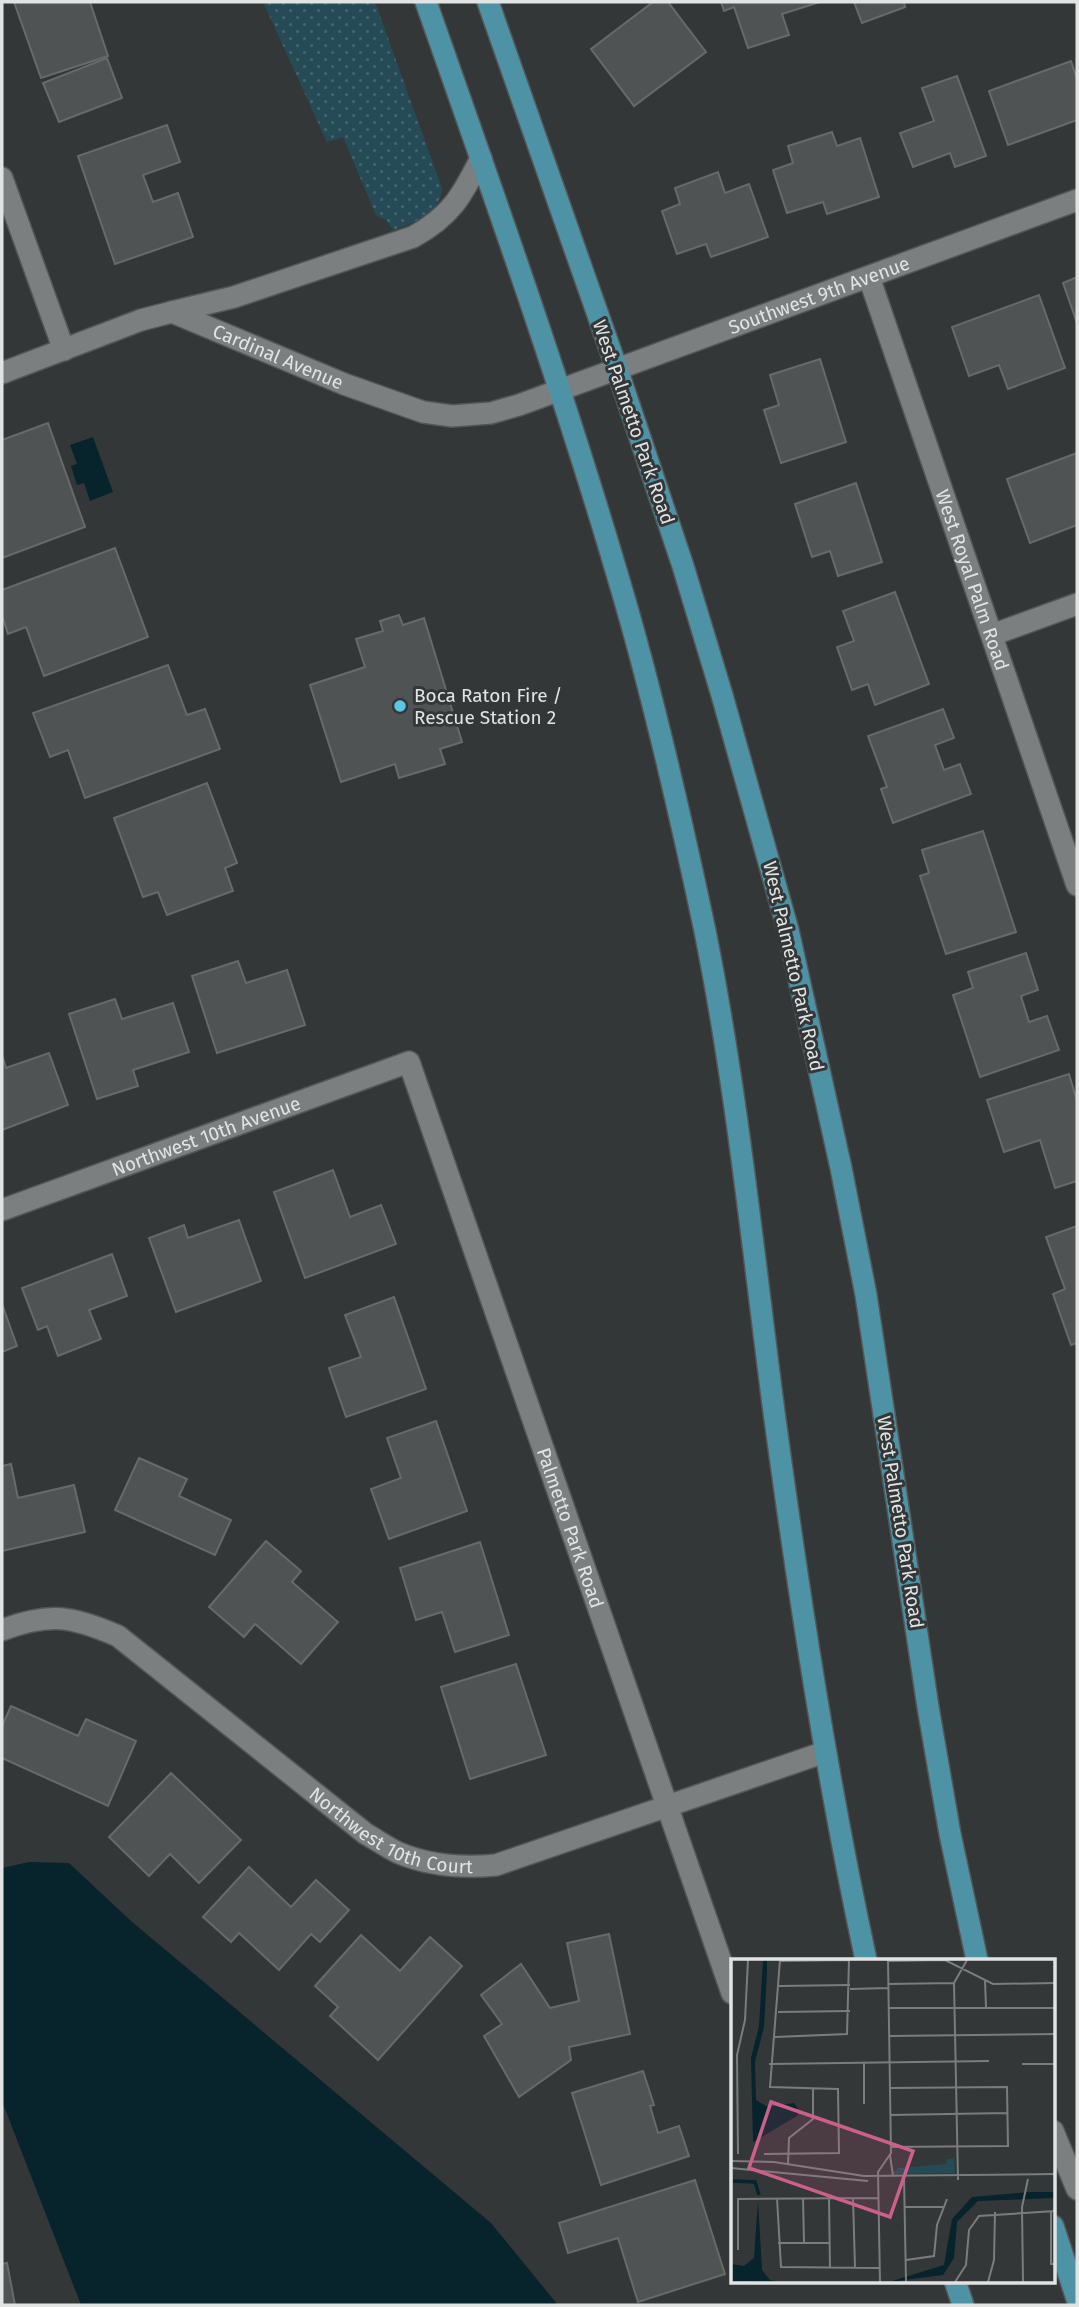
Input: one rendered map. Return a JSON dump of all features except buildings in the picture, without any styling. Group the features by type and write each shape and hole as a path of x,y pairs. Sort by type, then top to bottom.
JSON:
{"main road":[{"name":"West Palmetto Park Road","path":"488,2 617,369 718,682 788,930 866,1294 928,1707 950,1834 977,1955"},
{"path":"430,3 560,390 613,558 648,687 705,934 728,1060 809,1658 866,1959"},
{"path":"1054,2229 1077,2299"},
{"path":"955,2282 963,2305"}],"street":[{"path":"2,373 141,320 234,297 413,237 434,225 453,209 481,158"},
{"path":"2,178 64,350"},
{"name":"Southwest 9th Avenue","path":"560,390 1077,200"},
{"name":"West Royal Palm Road","path":"869,277 1077,885"},
{"name":"Cardinal Avenue","path":"172,312 344,384 423,412 452,416 491,413 560,390"},
{"path":"992,635 1077,604"},
{"name":"Northwest 10th Avenue","path":"2,1210 409,1062"},
{"name":"Palmetto Park Road","path":"409,1062 731,1987"},
{"name":"Northwest 10th Court","path":"2,1630 47,1618 85,1621 118,1636 366,1834 400,1853 437,1863 465,1867 496,1865 825,1752"},
{"path":"1054,2133 1077,2189"}],"shaded area":[{"path":"263,2 375,2 442,188 437,205 425,216 393,230 386,220 376,215 343,137 327,142"},
{"path":"93,437 113,492 90,501 84,483 77,485 71,466 77,464 70,445"},
{"path":"29,1862 69,1863 131,1921 491,2223 558,2305 81,2305 2,2101 2,1868"}],"place":[{"name":"Boca Raton Fire / Rescue Station 2","path":"400,706"}]}
